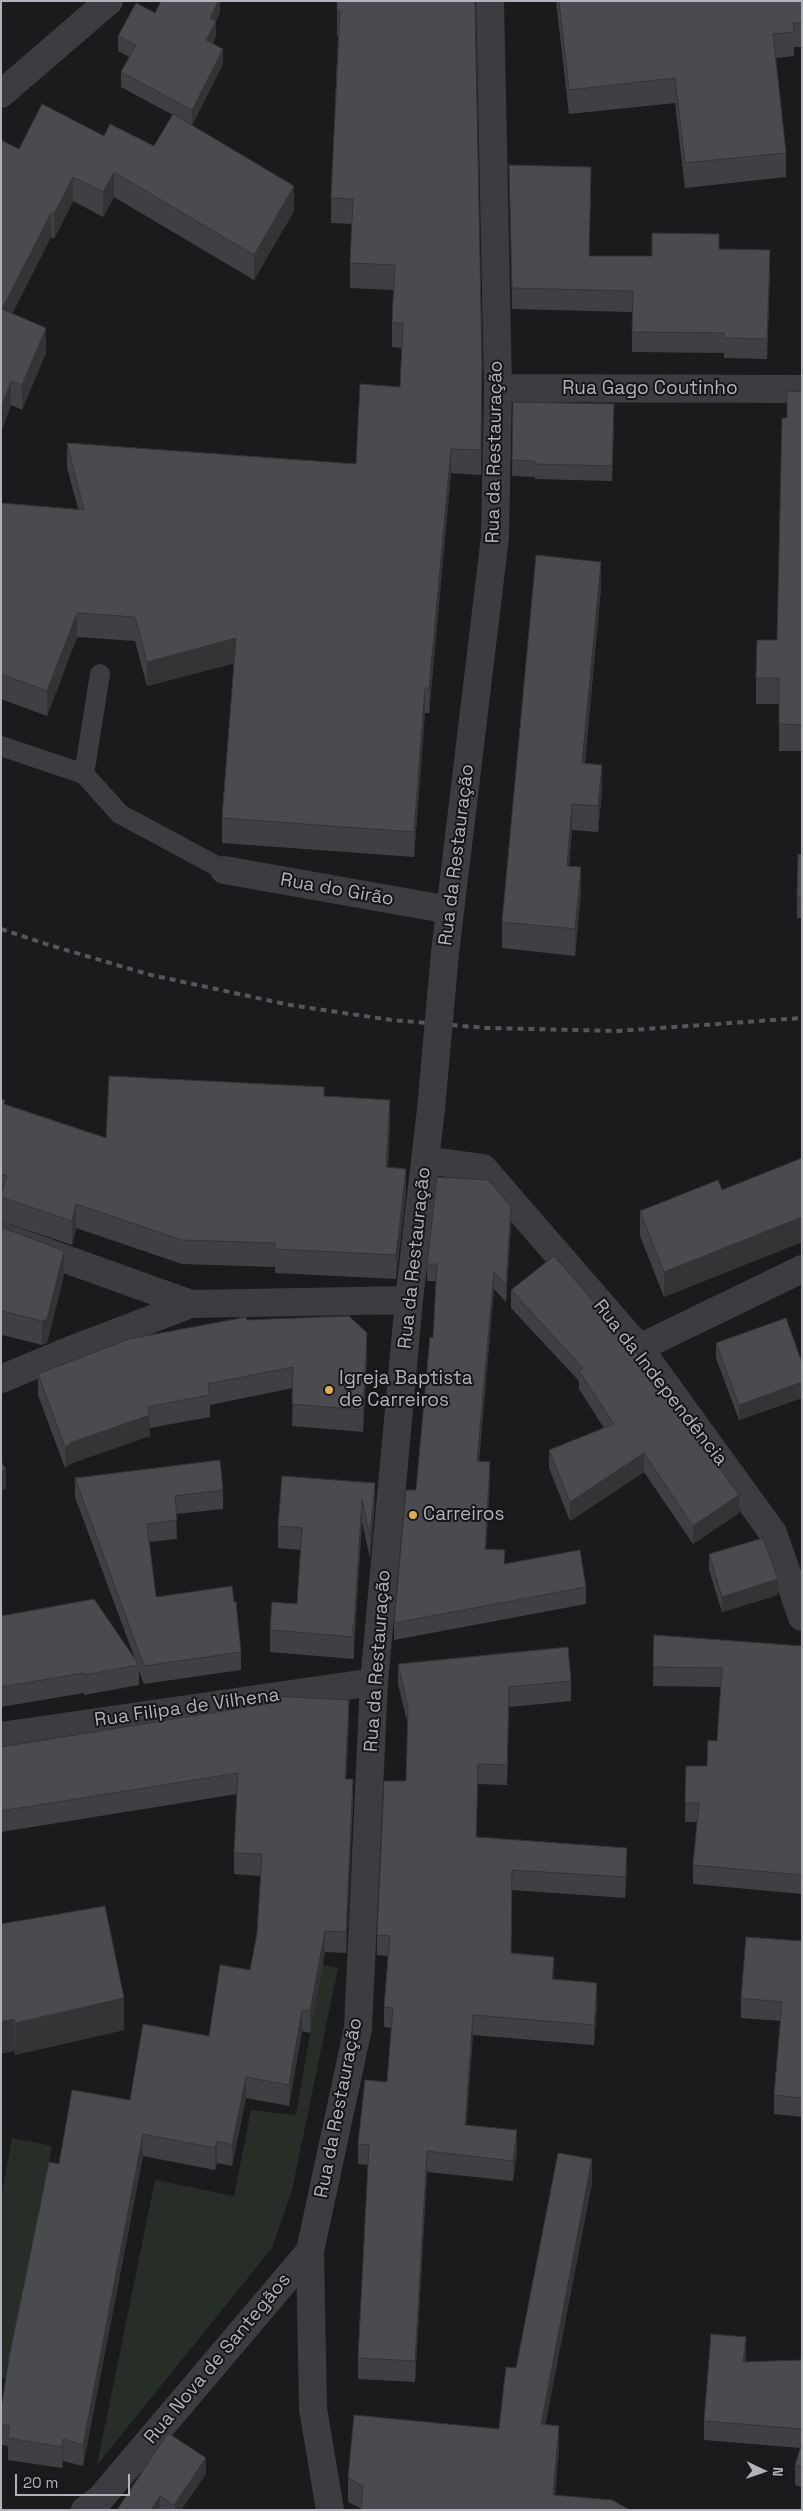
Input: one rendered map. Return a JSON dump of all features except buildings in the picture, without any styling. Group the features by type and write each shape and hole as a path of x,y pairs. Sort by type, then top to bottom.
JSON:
{"street":[{"path":"1,94 109,1"},
{"name":"Rua da Restauração","path":"330,2510 313,2409 310,2251 358,2028 374,1682 409,1300 431,1109 445,953 495,537 498,388 490,1"},
{"name":"Rua Gago Coutinho","path":"498,388 802,389"},
{"name":"Rua do Girão","path":"224,870 450,910"},
{"name":"Rua da Independência","path":"425,1160 483,1168 639,1348 773,1532 802,1617"},
{"path":"1,1236 191,1304"},
{"path":"639,1348 802,1269"},
{"path":"1,1379 191,1304 409,1300"},
{"name":"Rua Filipa de Vilhena","path":"1,1736 374,1682"},
{"name":"Rua Nova de Santegãos","path":"85,2510 100,2499 310,2251"}],"lane":[{"path":"84,774 100,674"},
{"path":"1,746 84,774 120,814 224,870"}],"shaded area":[{"path":"322,1965 338,1968 292,2190 272,2248 97,2465 155,2180 234,2196 251,2110 296,2115"},
{"path":"12,2138 52,2146 9,2380 1,2378 1,2197"}],"railway":[{"path":"1,929 151,975 290,1005 391,1020 488,1028 618,1031 802,1018"}],"place":[{"name":"Igreja Baptista de Carreiros","path":"329,1390"},
{"name":"Carreiros","path":"413,1515"}]}
